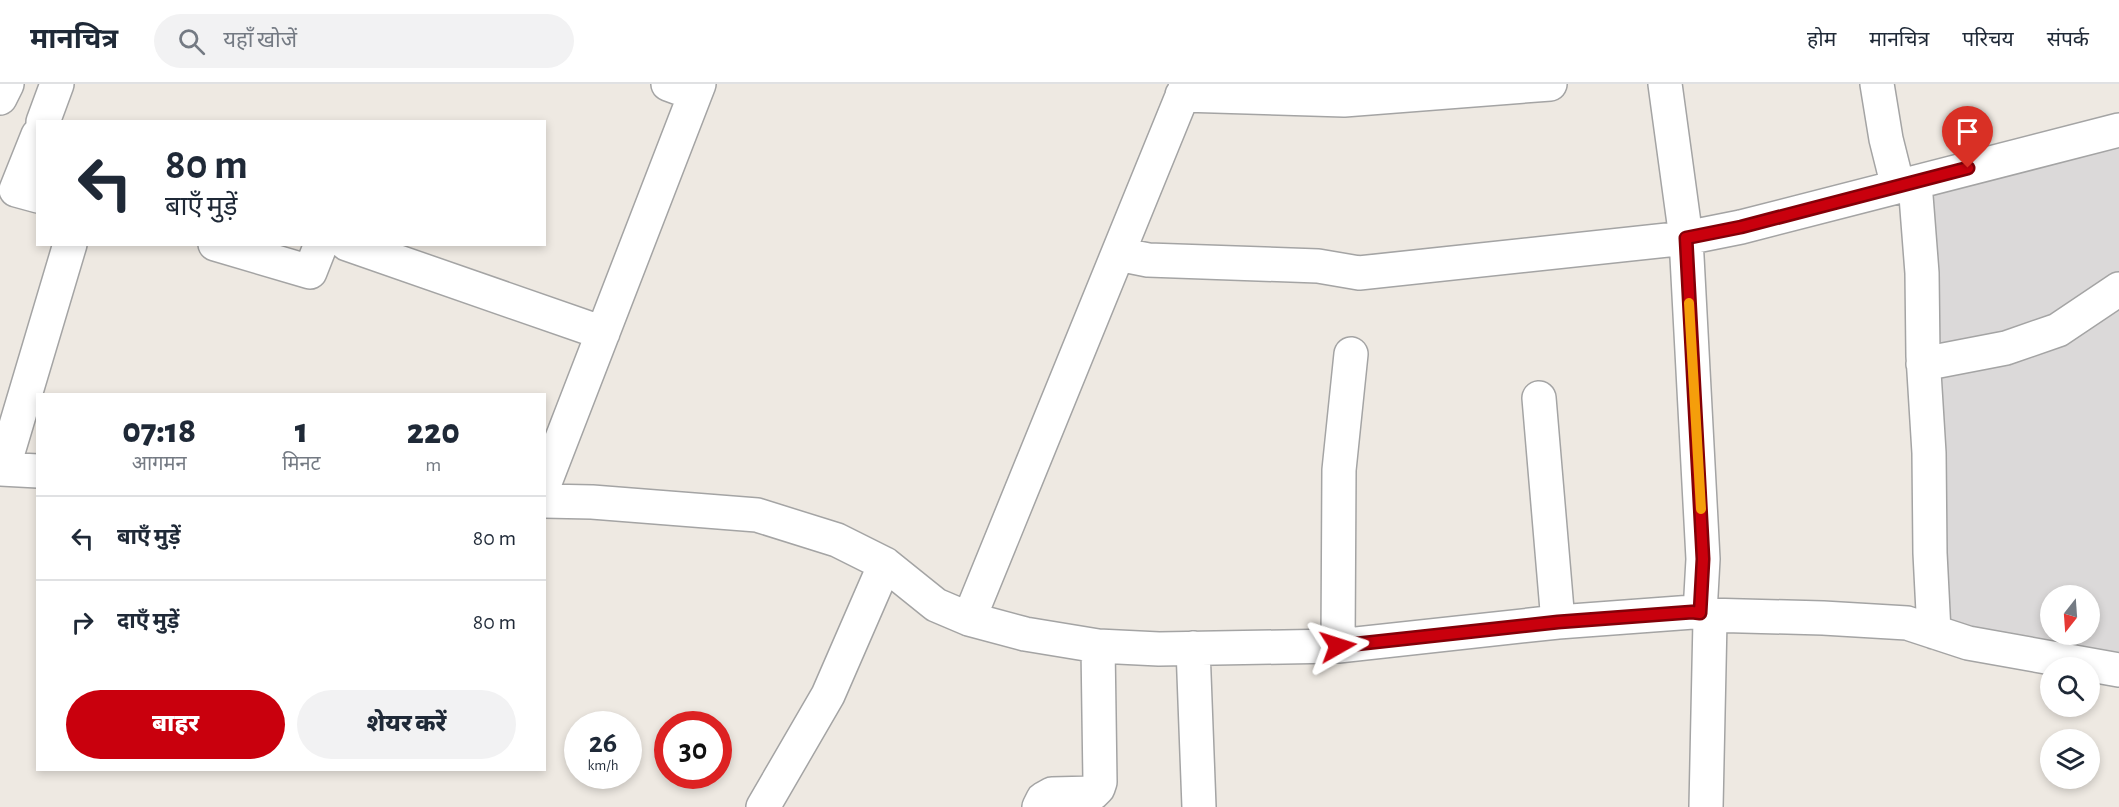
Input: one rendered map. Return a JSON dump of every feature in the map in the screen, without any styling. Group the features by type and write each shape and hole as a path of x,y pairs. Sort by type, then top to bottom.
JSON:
{"street":[{"path":"0,98 7,84"},
{"path":"44,120 57,84"},
{"path":"969,619 1185,90 1344,100 1550,84"},
{"path":"1665,84 1686,238 1703,559 1703,614 1710,620 1706,807"},
{"path":"1877,84 1886,139 1907,185 1922,273 1923,364 1929,453 1934,632"},
{"path":"546,480 603,333 687,87"},
{"path":"1118,254 1148,260 1318,266 1359,273 1686,238 1741,227 2119,130"},
{"path":"36,140 16,190 36,195"},
{"path":"36,471 1,469 69,246"},
{"path":"222,246 310,272 320,246"},
{"path":"353,246 603,333"},
{"path":"1923,364 2006,348 2058,330 2119,289"},
{"path":"1338,646 1339,470 1351,354"},
{"path":"1539,398 1558,622"},
{"path":"546,501 592,502 757,515 837,540 885,564 936,605 969,619 1025,634 1098,646 1193,648 1338,646 1558,622 1692,612 1907,623 1968,643 2119,670"},
{"path":"763,807 828,695 885,564"},
{"path":"1039,807 1043,799 1052,794 1093,793 1098,788 1100,782 1098,646"},
{"path":"1193,648 1198,807"}],"shaded area":[{"path":"2119,141 2119,279 2057,323 1929,355 1922,188"},
{"path":"2119,310 2119,654 2071,645 2100,645 2100,585 2040,585 2040,639 1949,622 1936,378 2012,364 2071,340"}],"slow traffic":[{"path":"1689,303 1701,509"}],"route":[{"path":"1338,646 1558,622 1700,613 1703,559 1686,238 1741,227 1968,168"}]}
